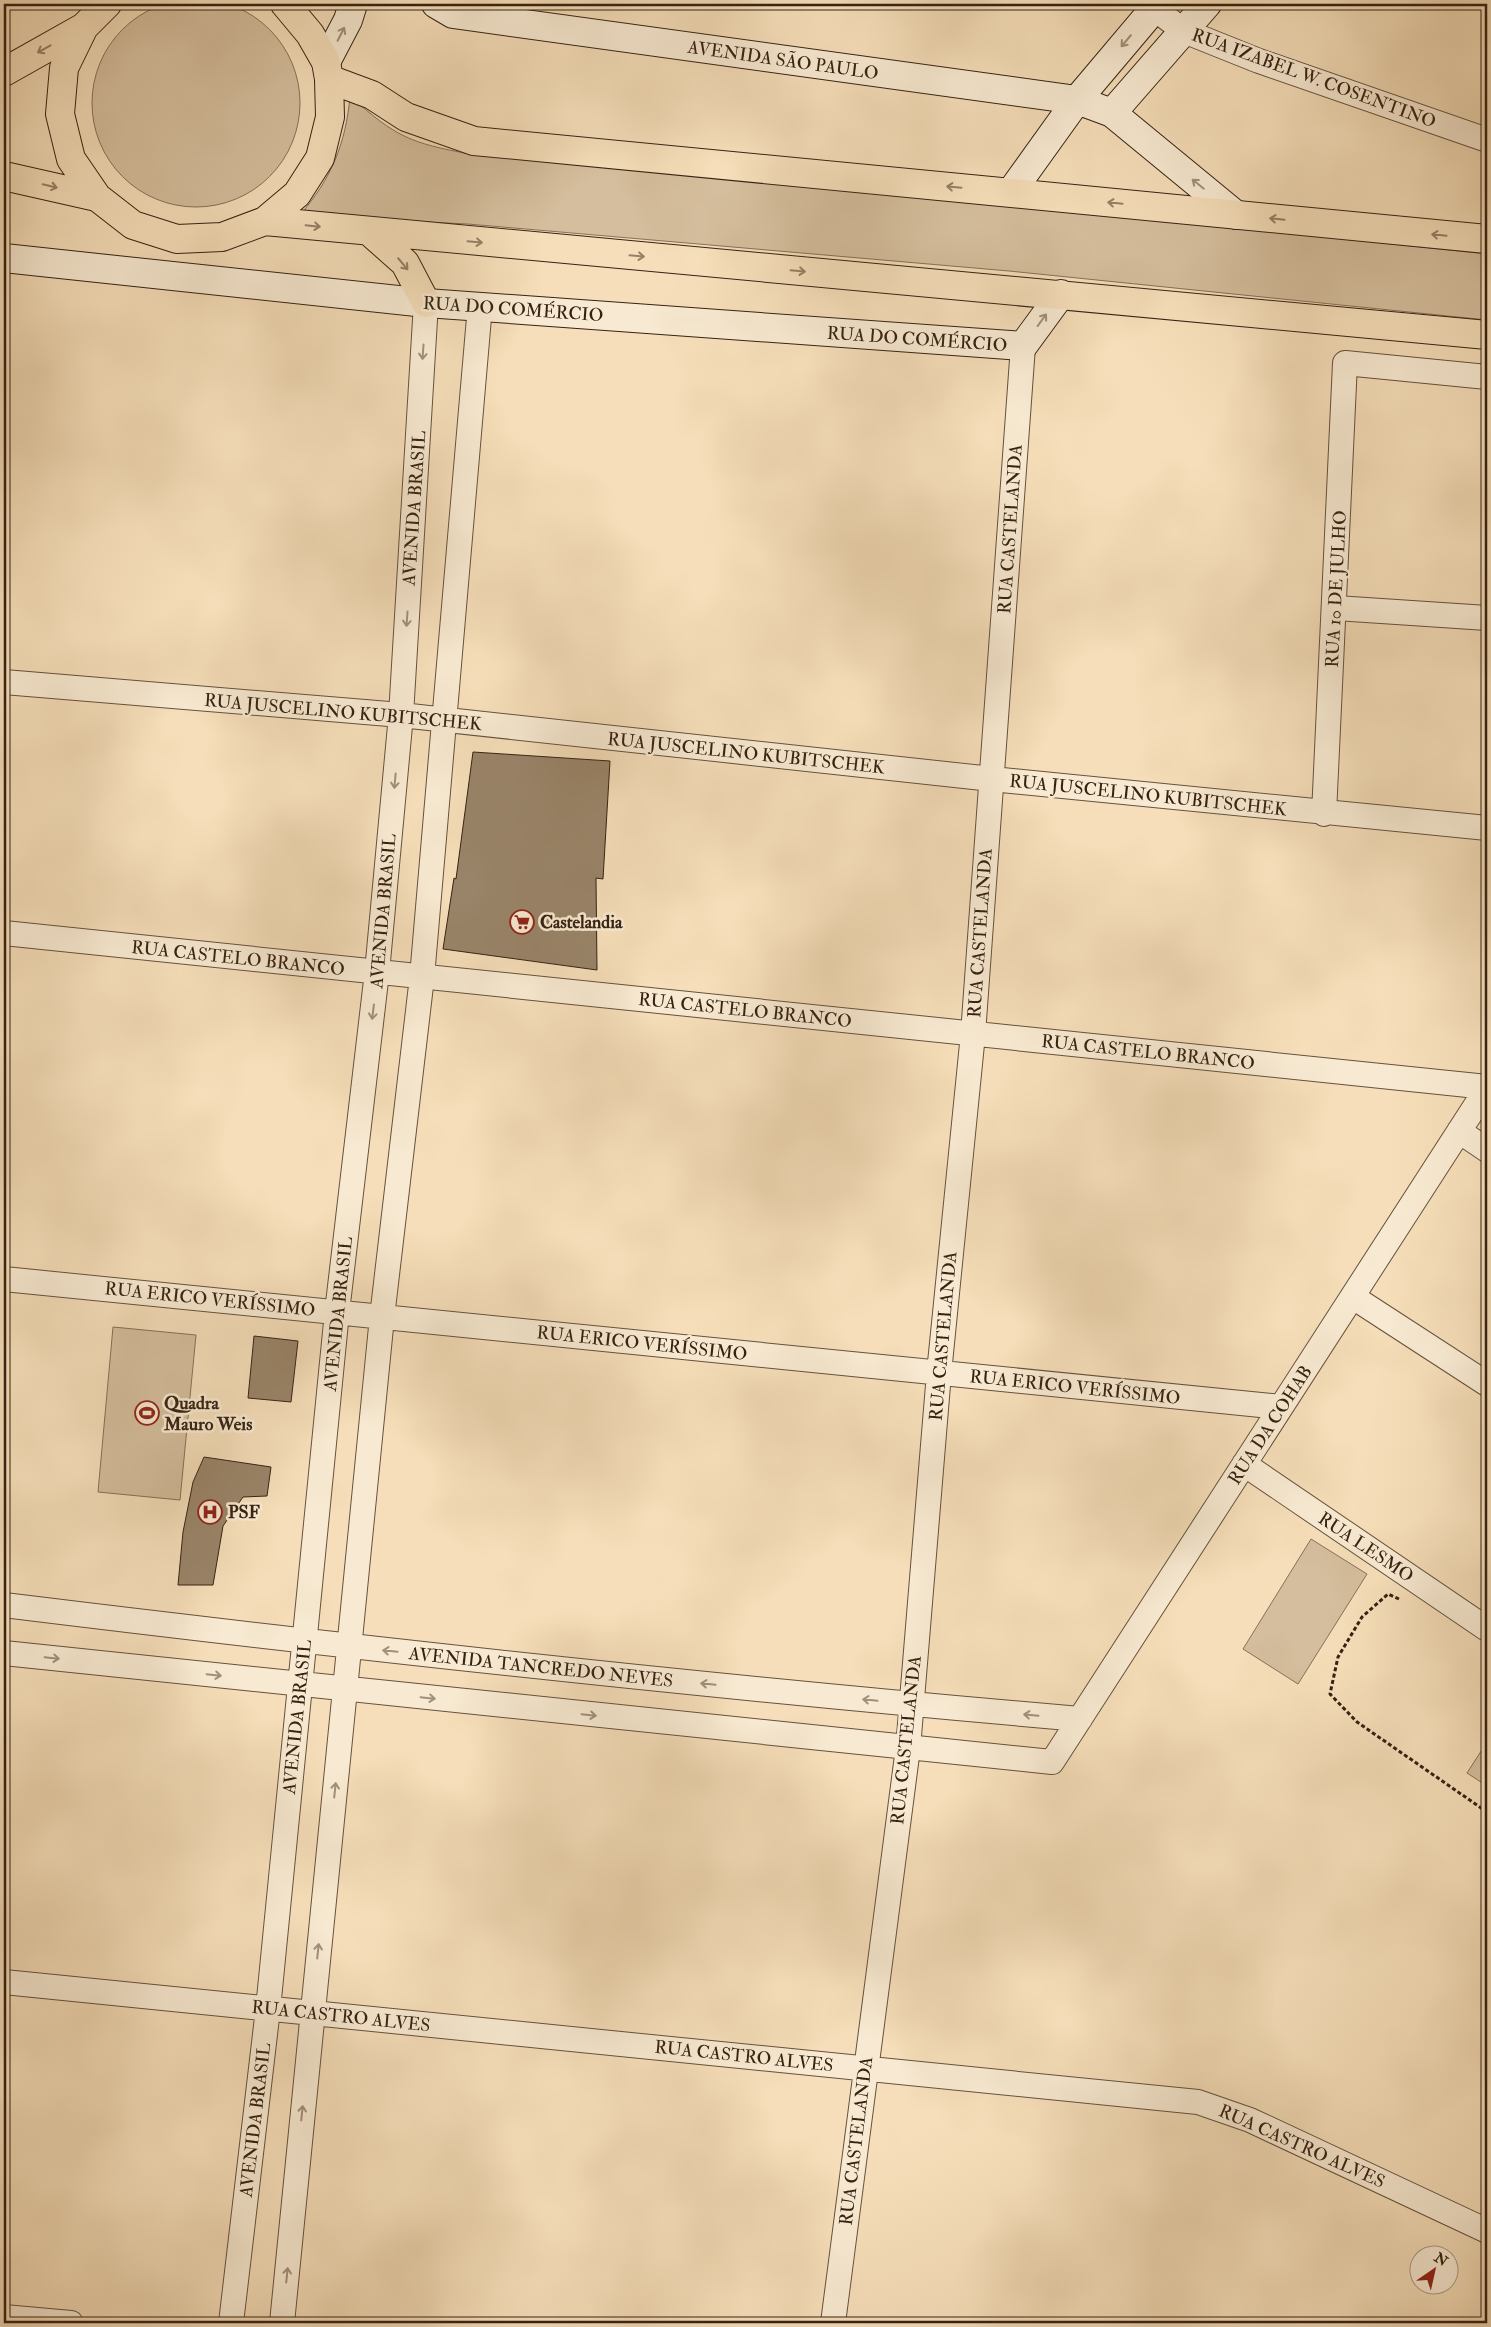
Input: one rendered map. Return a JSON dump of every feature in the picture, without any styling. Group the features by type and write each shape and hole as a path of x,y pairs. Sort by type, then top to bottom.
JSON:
{"highway":[{"path":"4,72 84,26 107,4"},
{"path":"84,26 64,68 60,114 71,159 97,197 134,225 177,239 222,237 264,221 297,194 320,158 330,116 328,71 310,34 285,4"},
{"path":"328,71 372,95 406,117 474,141 1487,239"},
{"path":"4,176 97,197"},
{"path":"264,221 1487,335"},
{"path":"370,232 405,263 426,303"}],"street":[{"path":"328,71 353,4"},
{"path":"1112,113 1207,4"},
{"path":"1011,192 1077,100 1153,5"},
{"name":"RUA IZABEL W. COSENTINO","path":"1153,5 1184,31 1259,60 1487,140"},
{"name":"AVENIDA SÃO PAULO","path":"444,9 1077,100 1112,113 1236,215"},
{"name":"RUA DO COMÉRCIO","path":"4,258 426,303 1023,346"},
{"path":"1023,346 1061,294"},
{"name":"AVENIDA BRASIL","path":"231,2323 268,2009 338,1312 377,972 401,715 426,303"},
{"path":"282,2323 382,1317 422,977 480,306"},
{"name":"RUA CASTELANDA","path":"832,2323 908,1748 939,1373 973,1034 1023,346"},
{"name":"RUA 10 DE JULHO","path":"1324,814 1336,608 1345,363 1487,377"},
{"path":"1336,608 1487,618"},
{"name":"RUA JUSCELINO KUBITSCHEK","path":"4,682 401,715 1324,814 1487,828"},
{"name":"RUA CASTELO BRANCO","path":"4,933 1487,1087"},
{"name":"RUA DA COHAB","path":"908,1748 1052,1762 1487,1087"},
{"path":"1459,1131 1487,1150"},
{"name":"RUA ERICO VERÍSSIMO","path":"4,1279 1281,1407"},
{"path":"1352,1297 1487,1384"},
{"name":"RUA LESMO","path":"1244,1464 1487,1629"},
{"name":"AVENIDA TANCREDO NEVES","path":"4,1606 349,1647 912,1705 1080,1719"},
{"path":"4,1653 908,1748"},
{"name":"RUA CASTRO ALVES","path":"4,1982 1198,2102 1250,2120 1487,2230"},
{"path":"4,2317 71,2323"}],"path":[{"path":"1402,1600 1388,1594 1362,1617 1338,1657 1330,1694 1357,1722 1487,1812"}],"shaded area":[{"path":"186,-1 206,-1 226,3 245,11 270,29 288,54 292,63 300,93 296,133 292,143 288,152 270,177 245,195 226,203 206,207 186,207 166,203 147,195 122,177 104,152 96,133 92,113 92,93 96,73 104,54 122,29 147,11 166,3"},
{"path":"350,96 380,121 405,136 432,146 470,154 1088,212 1487,254 1487,320 1009,271 468,224 299,216 320,189 335,160 345,130"},
{"name":"Quadra Mauro Weis","path":"113,1327 196,1335 180,1500 98,1492"},
{"path":"1311,1539 1367,1574 1298,1684 1243,1649"},
{"path":"1487,1742 1487,1786 1467,1773"}],"building":[{"path":"473,752 610,761 603,879 596,878 597,970 443,949 454,878 456,879"},
{"path":"254,1336 298,1341 291,1402 248,1398"},
{"name":"PSF","path":"204,1457 271,1467 267,1496 243,1497 223,1526 213,1585 178,1585 183,1532 193,1482"}],"place":[{"name":"Castelandia","path":"522,922"},
{"name":"Quadra Mauro Weis","path":"147,1413"},
{"name":"PSF","path":"210,1512"}]}
